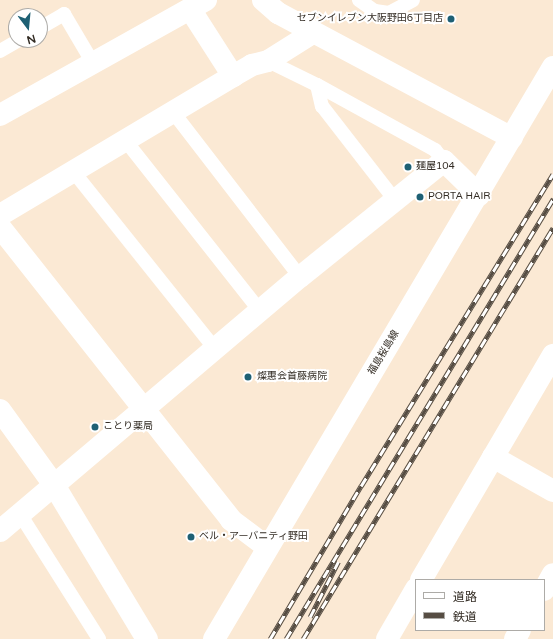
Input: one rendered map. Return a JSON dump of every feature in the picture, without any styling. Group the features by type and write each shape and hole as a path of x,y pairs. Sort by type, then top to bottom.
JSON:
{"street":[{"path":"263,0 278,13 512,138"},
{"path":"0,115 198,5 233,76"},
{"path":"0,215 233,76 252,65 268,61 314,32"},
{"name":"福島桜島線","path":"214,639 267,547 479,195 553,67"},
{"path":"0,531 260,311 444,161 479,195"},
{"path":"0,227 231,520 267,547"},
{"path":"422,579 553,355"},
{"path":"0,410 54,485 147,639"},
{"path":"493,457 553,491"},
{"path":"545,588 553,574"},
{"path":"387,639 415,591"}],"lane":[{"path":"359,0 375,11 389,13 413,0"},
{"path":"48,23 64,14 93,63"},
{"path":"268,61 317,85 435,150 444,161"},
{"path":"317,85 322,106 395,200"},
{"path":"172,112 300,278"},
{"path":"125,140 260,311"},
{"path":"72,171 215,349"},
{"path":"20,514 99,639"}],"railway":[{"path":"270,639 361,486 553,174"},
{"path":"286,639 553,199"},
{"path":"303,639 553,228"},
{"path":"310,617 338,562"}],"place":[{"name":"セブンイレブン大阪野田6丁目店","path":"451,19"},
{"name":"麺屋104","path":"408,167"},
{"name":"PORTA HAIR","path":"420,197"},
{"name":"燦惠会首藤病院","path":"248,377"},
{"name":"ことり薬局","path":"95,427"},
{"name":"ベル・アーバニティ野田","path":"191,537"}]}
